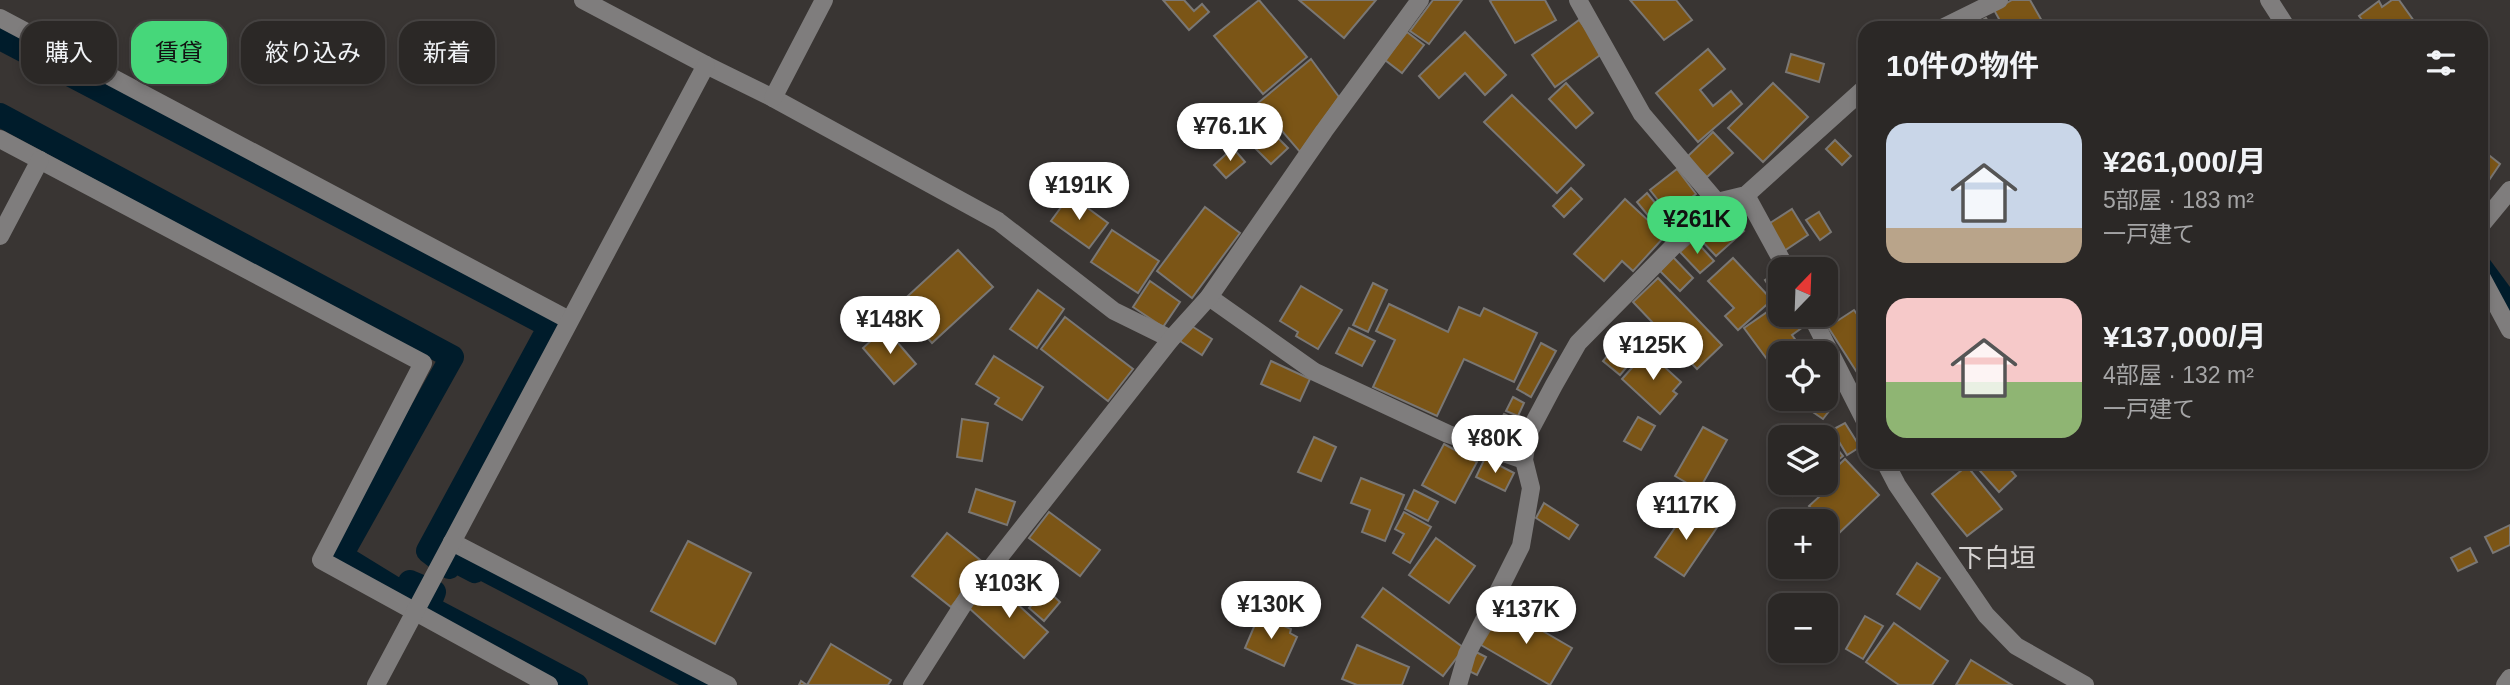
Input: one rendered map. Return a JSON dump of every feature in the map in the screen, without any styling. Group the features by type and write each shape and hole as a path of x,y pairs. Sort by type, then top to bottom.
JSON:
{"street":[{"path":"583,0 773,98 998,221 1114,311 1171,339"},
{"path":"773,98 824,0"},
{"path":"912,685 968,597 1171,339 1209,297 1324,131 1420,0"},
{"path":"1578,0 1642,114 1717,202"},
{"path":"1956,21 1999,0"},
{"path":"2269,0 2282,21"},
{"path":"0,18 569,320"},
{"path":"376,685 706,65"},
{"path":"1458,685 1467,654 1521,546 1531,488 1524,460 1528,434 1578,343 1717,202 1746,195 1858,94"},
{"path":"0,139 423,363 321,560 549,685"},
{"path":"0,236 40,160"},
{"path":"2488,218 2510,190"},
{"path":"1746,195 1780,257"},
{"path":"2488,289 2510,330"},
{"path":"1209,297 1315,372 1448,434 1524,460"},
{"path":"1817,327 1858,407"},
{"path":"1889,469 1986,615 2016,646 2085,685"},
{"path":"448,548 728,685"},
{"path":"2505,685 2510,678"}],"water":[{"path":"2488,257 2510,287 2510,313 2488,276"}],"building":[{"path":"1163,0 1184,0 1194,11 1202,4 1209,12 1189,30"},
{"path":"1259,0 1307,57 1263,94 1214,36"},
{"path":"1299,0 1376,0 1344,38"},
{"path":"1433,0 1462,0 1429,44 1410,31"},
{"path":"1545,0 1556,20 1515,43 1490,1"},
{"path":"1630,0 1676,0 1692,20 1664,40"},
{"path":"2012,0 2030,0 2042,21 2000,21 1994,10"},
{"path":"2392,0 2399,0 2414,21 2363,21 2359,16 2379,1 2382,7"},
{"path":"1579,20 1603,53 1555,87 1532,55"},
{"path":"1407,32 1424,45 1402,73 1385,60"},
{"path":"1465,32 1506,75 1485,95 1465,73 1439,98 1419,76"},
{"path":"1708,49 1725,69 1700,90 1713,106 1731,91 1742,104 1698,142 1656,93"},
{"path":"1791,54 1824,64 1819,82 1786,72"},
{"path":"1311,59 1339,97 1300,152 1258,103"},
{"path":"1566,83 1593,113 1576,128 1549,99"},
{"path":"1773,83 1808,117 1763,162 1728,128"},
{"path":"1512,95 1584,165 1557,193 1484,122"},
{"path":"1264,124 1288,148 1271,164 1248,141"},
{"path":"1713,132 1733,153 1707,177 1687,157"},
{"path":"1835,140 1851,156 1842,165 1826,149"},
{"path":"1233,148 1245,162 1226,178 1214,165"},
{"path":"2490,156 2500,164 2488,182"},
{"path":"1677,169 1696,194 1669,214 1650,190"},
{"path":"1571,188 1582,199 1564,217 1553,206"},
{"path":"1647,193 1661,210 1651,219 1637,202"},
{"path":"1070,195 1108,223 1089,248 1051,221"},
{"path":"1625,199 1665,236 1633,271 1622,261 1604,281 1574,254"},
{"path":"1205,207 1240,233 1192,298 1157,271"},
{"path":"1792,209 1808,235 1784,251 1767,225"},
{"path":"1726,212 1744,231 1716,256 1698,237"},
{"path":"1819,212 1831,232 1820,240 1806,220"},
{"path":"1112,230 1159,261 1138,293 1091,262"},
{"path":"1694,239 1714,261 1700,273 1680,252"},
{"path":"958,250 993,287 932,343 898,305"},
{"path":"1673,257 1693,278 1680,291 1660,271"},
{"path":"1733,258 1768,296 1768,304 1738,330 1725,316 1734,308 1708,281"},
{"path":"1658,278 1722,345 1697,369 1633,302"},
{"path":"1150,281 1180,302 1163,327 1133,307"},
{"path":"1373,283 1387,290 1368,332 1353,325"},
{"path":"1301,286 1342,310 1318,349 1296,336 1298,332 1280,321"},
{"path":"1038,290 1064,309 1037,348 1010,329"},
{"path":"1389,304 1448,332 1459,307 1480,316 1484,308 1537,333 1514,382 1464,359 1437,416 1373,387 1395,340 1376,331"},
{"path":"1854,310 1858,316 1858,374 1838,341 1828,327 1838,327 1838,320"},
{"path":"1768,311 1768,327 1803,327 1792,335 1796,341 1768,341 1768,361 1744,328"},
{"path":"1065,317 1133,369 1108,401 1041,349"},
{"path":"1190,325 1212,339 1202,355 1180,341"},
{"path":"885,328 916,364 894,384 863,348"},
{"path":"1349,328 1375,341 1362,366 1336,353"},
{"path":"1624,335 1642,349 1620,375 1603,361"},
{"path":"1541,343 1556,351 1531,397 1517,389"},
{"path":"1647,351 1681,382 1673,391 1677,394 1660,414 1622,379"},
{"path":"994,356 1043,387 1022,420 995,404 999,398 976,384"},
{"path":"1271,361 1310,379 1300,401 1261,384"},
{"path":"1513,397 1524,403 1518,416 1506,411"},
{"path":"1811,411 1829,411 1823,419"},
{"path":"1504,414 1516,420 1510,434 1497,427"},
{"path":"1638,417 1655,426 1641,450 1624,441"},
{"path":"962,419 988,423 982,461 957,457"},
{"path":"1845,423 1858,444 1858,448 1847,455 1838,440 1838,427"},
{"path":"1703,427 1727,440 1699,490 1675,476"},
{"path":"1314,437 1336,447 1321,481 1298,472"},
{"path":"1444,444 1477,462 1455,503 1422,485"},
{"path":"1485,458 1514,473 1505,491 1476,477"},
{"path":"1845,459 1879,495 1838,534 1838,509 1812,509 1809,506 1819,495 1838,495 1838,466"},
{"path":"1963,469 1969,469 2002,509 1967,536 1932,494"},
{"path":"1978,469 2010,469 2016,476 1999,492"},
{"path":"1361,478 1404,495 1385,541 1362,532 1370,510 1351,503"},
{"path":"976,489 1015,502 1007,525 969,512"},
{"path":"1414,490 1438,502 1428,521 1405,509"},
{"path":"1544,503 1578,525 1569,539 1536,518"},
{"path":"1689,507 1718,526 1684,576 1655,557"},
{"path":"1049,512 1100,550 1080,576 1029,538"},
{"path":"1404,512 1431,527 1410,563 1393,553 1404,534 1395,529"},
{"path":"2510,525 2510,545 2493,553 2485,537"},
{"path":"947,533 985,564 951,607 912,576"},
{"path":"1436,538 1475,566 1449,603 1409,575"},
{"path":"688,541 751,573 715,644 651,611"},
{"path":"2470,548 2477,562 2458,571 2451,558"},
{"path":"1917,563 1940,578 1920,609 1897,594"},
{"path":"1013,575 1032,592 1025,600 1005,583"},
{"path":"993,582 1048,632 1024,658 969,608"},
{"path":"1383,588 1464,648 1443,676 1362,617"},
{"path":"1046,589 1060,602 1044,621 1029,608"},
{"path":"1503,608 1572,648 1550,685 1481,645"},
{"path":"1259,615 1291,629 1290,633 1297,637 1284,666 1245,648"},
{"path":"1865,616 1883,626 1863,659 1846,649"},
{"path":"1894,623 1948,661 1932,685 1899,685 1866,662"},
{"path":"831,644 891,680 888,685 807,685"},
{"path":"1357,645 1409,667 1402,685 1357,685 1342,679"},
{"path":"1476,652 1486,657 1477,675 1467,670"},
{"path":"1971,660 2012,685 1956,685"}],"waterway":[{"path":"0,38 550,326 428,551 449,567 454,560 475,571 480,567 705,685"},
{"path":"0,115 452,357 343,552 348,560 405,595 410,582 434,592 428,607 576,685"}],"district":[{"name":"下白垣","path":"1997,558"}]}
